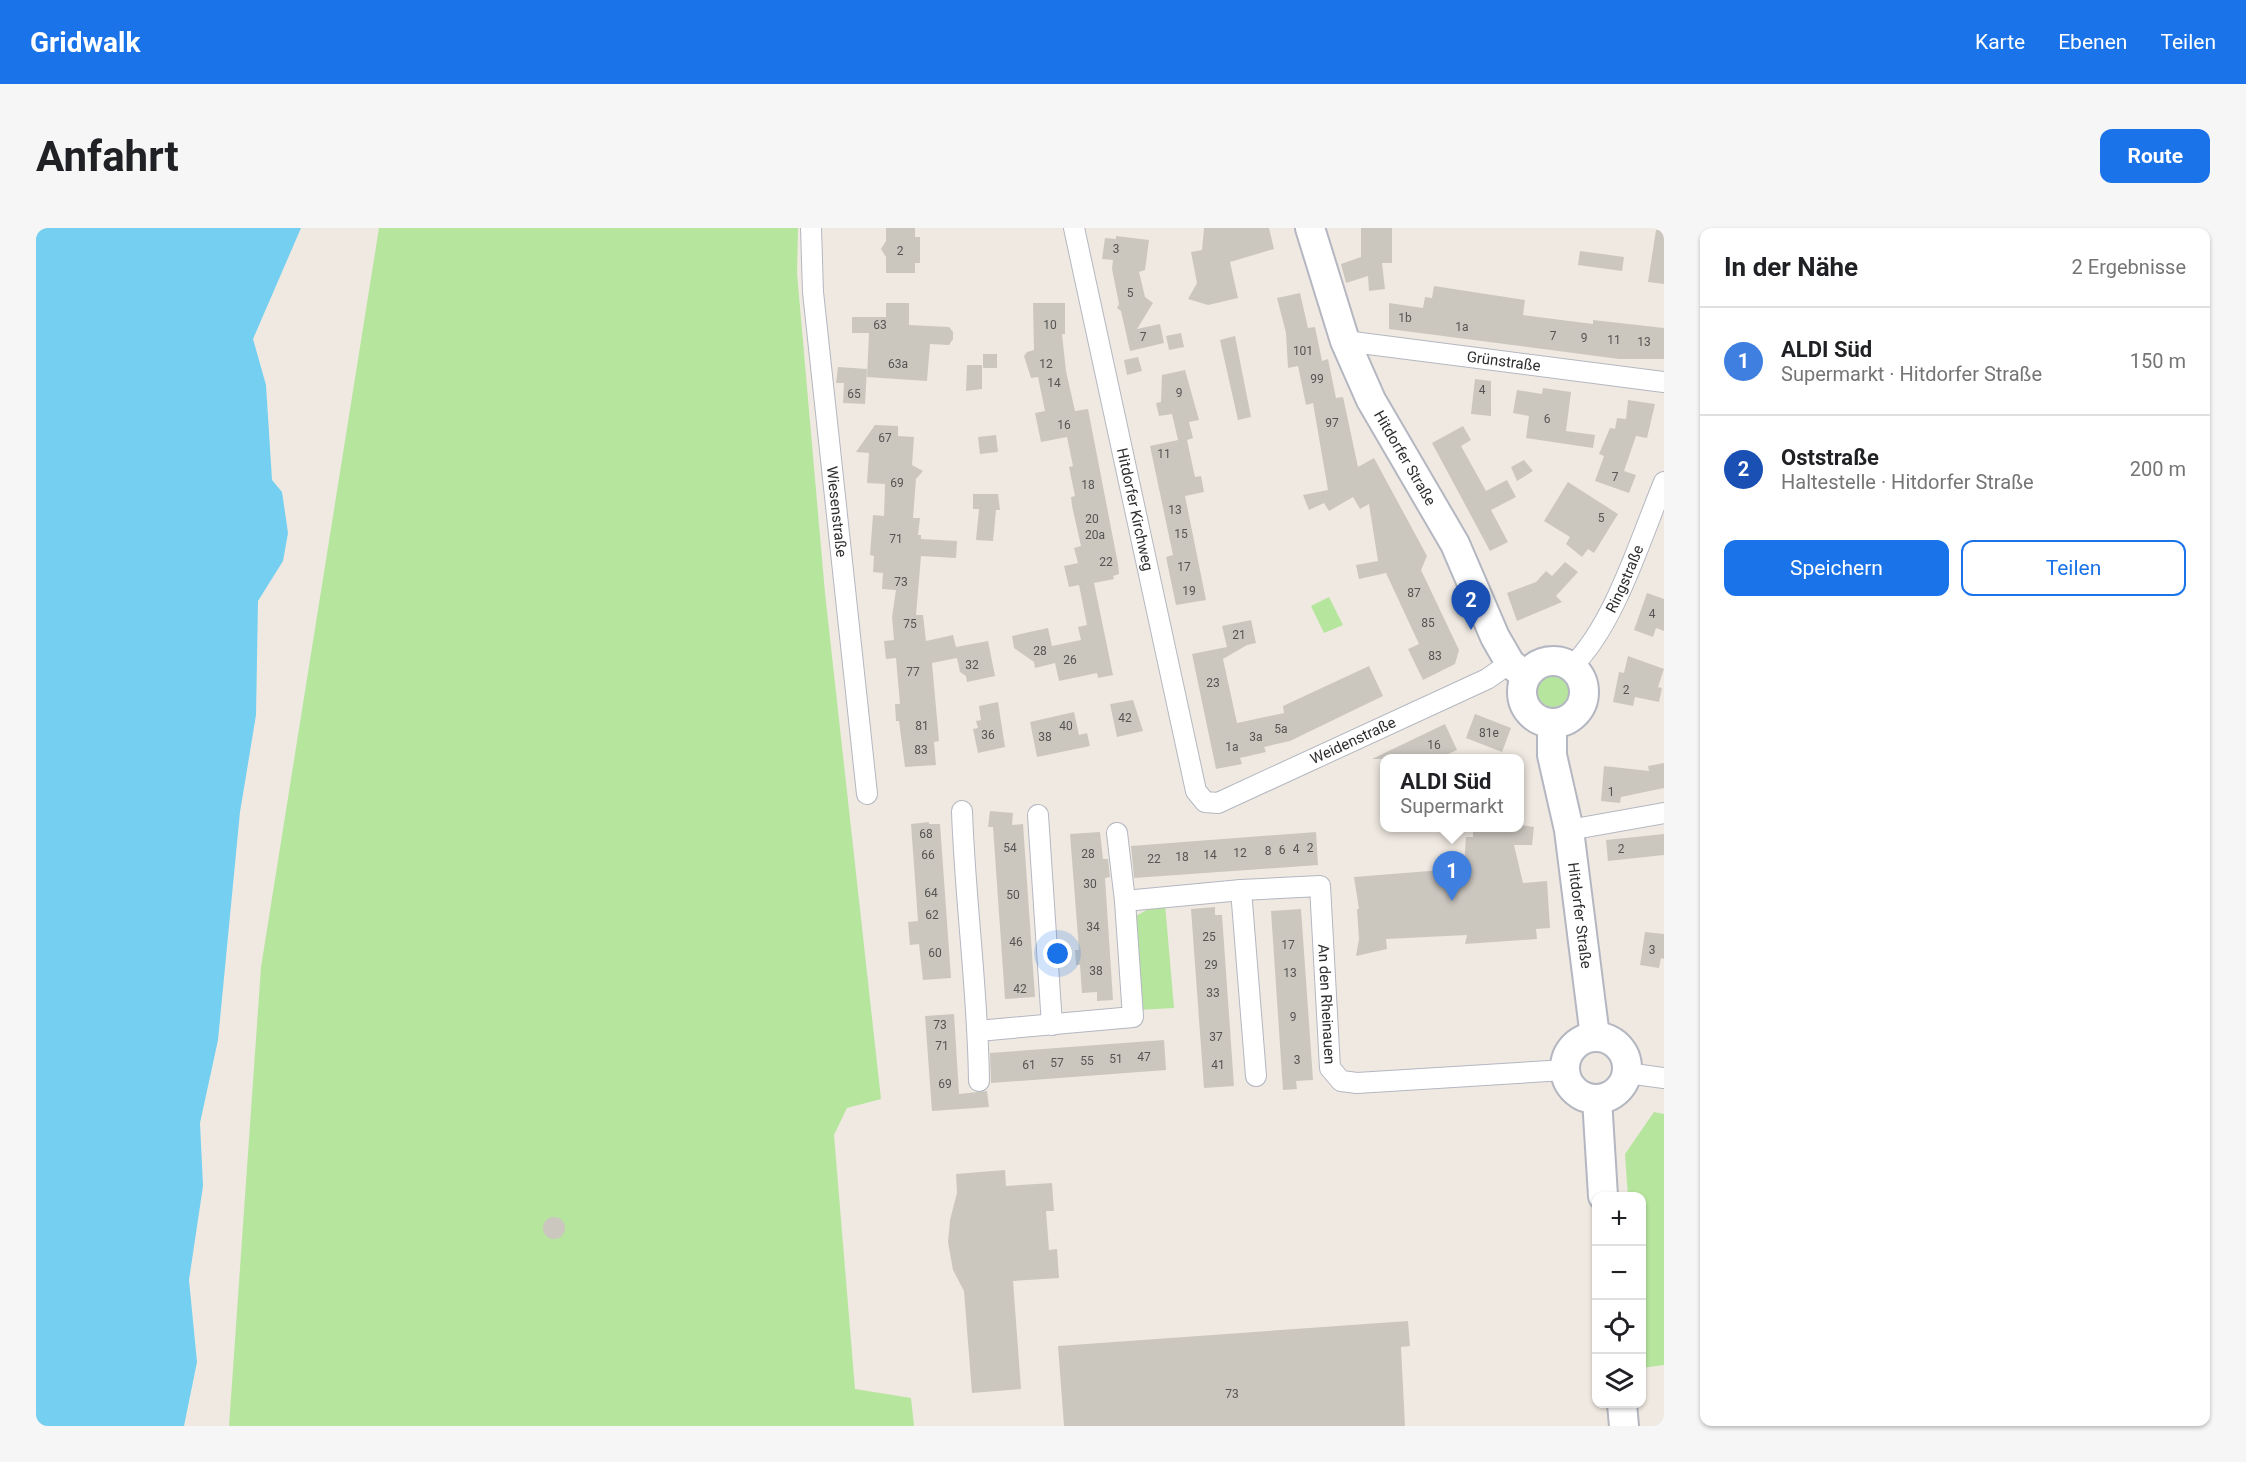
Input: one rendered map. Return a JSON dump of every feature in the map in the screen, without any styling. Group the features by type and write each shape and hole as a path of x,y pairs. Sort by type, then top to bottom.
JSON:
{"street":[{"name":"Wiesenstraße","path":"811,228 813,292 867,794"},
{"name":"Hitdorfer Kirchweg","path":"1074,228 1196,791"},
{"name":"Hitdorfer Straße","path":"1310,228 1345,342 1371,400 1455,544 1495,637 1518,670"},
{"name":"Grünstraße","path":"1345,342 1664,382"},
{"name":"Ringstraße","path":"1571,667 1586,653 1601,628 1664,482"},
{"path":"1546,661 1559,661 1571,667 1580,676 1584,689 1582,702 1575,713 1565,720 1552,723 1532,715 1526,707 1518,670 1546,661"},
{"name":"Weidenstraße","path":"1196,791 1205,802 1218,803 1487,680 1518,670"},
{"name":"Hitdorfer Straße","path":"1552,723 1552,755 1569,830 1595,1037"},
{"path":"962,811 965,889 978,1031 979,1081"},
{"path":"1569,830 1664,813"},
{"path":"1038,814 1052,1025"},
{"path":"978,1031 1132,1017 1125,901 1117,833"},
{"name":"An den Rheinauen","path":"1125,901 1241,890 1320,886 1330,1068 1341,1081 1357,1083 1565,1070"},
{"path":"1241,890 1256,1076"},
{"path":"1595,1037 1615,1044 1622,1052 1627,1072 1617,1091 1597,1099 1579,1094 1572,1087 1565,1070 1570,1051 1585,1039 1595,1037"},
{"path":"1627,1072 1664,1078"},
{"path":"1597,1099 1603,1192"},
{"path":"1622,1408 1624,1426"}],"green space":[{"path":"379,228 798,228 797,273 825,593 881,1099 847,1108 834,1135 855,1389 911,1398 914,1426 229,1426 261,967"},
{"path":"1329,597 1343,625 1324,633 1311,606"},
{"path":"1553,675 1564,680 1569,691 1564,702 1553,707 1542,702 1537,691 1542,680"},
{"path":"1165,904 1174,1008 1138,1010 1134,917 1154,906"},
{"path":"1654,1112 1664,1114 1664,1365 1646,1367 1646,1192 1628,1192 1625,1154"}],"water":[{"path":"36,228 301,228 253,339 266,385 272,480 282,492 288,533 283,561 258,601 256,715 240,812 218,1040 200,1123 203,1186 189,1280 197,1362 184,1426 36,1426"}],"building":[{"path":"886,228 915,228 915,237 920,237 920,263 915,263 915,273 886,273 886,257 881,249 886,241"},
{"path":"1204,228 1269,228 1274,249 1230,262 1238,298 1208,305 1188,299 1197,283 1191,252 1202,250"},
{"path":"1361,228 1392,228 1392,263 1382,263 1385,289 1369,291 1368,276 1346,283 1341,264 1361,257"},
{"path":"1656,230 1664,230 1664,284 1648,282"},
{"path":"1116,236 1149,240 1145,270 1139,272 1145,297 1153,303 1137,329 1160,324 1164,343 1130,351 1121,311 1117,308 1119,304 1112,269 1113,260 1102,259 1105,238 1116,239"},
{"path":"1580,251 1624,257 1622,271 1578,265"},
{"path":"1434,286 1525,300 1523,315 1593,324 1593,320 1664,328 1664,359 1619,359 1389,329 1389,303 1423,308 1425,297 1432,298"},
{"path":"1300,293 1308,328 1315,327 1322,361 1328,359 1336,398 1343,397 1358,467 1374,458 1427,556 1421,570 1459,650 1455,664 1423,680 1408,649 1419,644 1386,573 1359,579 1356,565 1378,561 1369,504 1360,509 1353,497 1329,511 1324,503 1309,510 1303,495 1328,490 1313,403 1306,405 1298,366 1288,368 1286,333 1277,298"},
{"path":"886,303 909,303 909,325 949,327 953,332 953,339 949,345 930,344 927,381 867,377 869,333 852,333 852,317 886,317"},
{"path":"1033,303 1065,303 1065,334 1062,334 1066,371 1075,411 1088,409 1118,564 1119,574 1113,576 1114,579 1094,583 1113,675 1098,678 1097,673 1059,681 1055,663 1035,668 1034,662 1014,648 1012,636 1048,628 1052,646 1081,640 1078,627 1087,625 1079,585 1069,587 1064,566 1078,563 1074,548 1081,546 1072,506 1071,497 1075,496 1069,467 1073,466 1067,437 1041,442 1035,413 1045,411 1038,377 1031,378 1024,356 1027,352 1034,350"},
{"path":"1181,333 1184,347 1169,350 1166,336"},
{"path":"1235,336 1251,417 1238,420 1220,340"},
{"path":"983,354 997,354 997,368 983,368"},
{"path":"1138,357 1142,371 1127,375 1124,360"},
{"path":"967,365 982,365 982,389 966,391"},
{"path":"838,367 867,369 865,404 843,403 844,383 836,383"},
{"path":"1185,370 1199,420 1189,422 1193,438 1187,440 1195,477 1201,476 1204,492 1185,496 1206,600 1176,605 1166,557 1173,555 1150,446 1178,440 1172,414 1159,416 1156,403 1161,402 1162,375"},
{"path":"1475,379 1491,381 1491,416 1471,414"},
{"path":"1543,388 1571,392 1566,431 1595,435 1593,448 1526,438 1529,416 1513,413 1517,390 1542,394"},
{"path":"1628,400 1655,404 1647,438 1636,436 1624,471 1636,475 1629,493 1595,481 1604,456 1599,454 1610,428 1615,429 1617,418 1626,419"},
{"path":"875,425 898,426 898,436 914,437 912,465 923,471 916,479 913,518 920,518 918,535 921,535 921,539 957,541 956,558 921,556 916,615 923,615 926,641 953,635 956,647 988,641 995,676 967,682 966,676 960,672 957,658 932,663 939,741 934,742 936,765 905,767 899,721 896,721 895,704 900,704 896,658 886,659 884,641 894,640 892,617 896,590 882,589 883,573 873,572 874,556 870,555 873,515 884,516 885,484 867,483 869,453 856,452"},
{"path":"1463,426 1471,440 1461,446 1486,491 1507,480 1516,497 1491,510 1508,542 1490,551 1432,443"},
{"path":"996,435 998,452 980,454 978,437"},
{"path":"1524,460 1533,471 1517,481 1511,467"},
{"path":"1568,482 1618,514 1594,553 1588,549 1582,557 1566,544 1570,537 1544,521"},
{"path":"973,494 998,494 1000,510 996,510 993,541 976,540 979,509 973,509"},
{"path":"1565,562 1578,572 1556,596 1562,602 1517,621 1507,593 1536,582 1546,571 1552,576"},
{"path":"1647,593 1664,599 1664,631 1656,628 1653,637 1634,630"},
{"path":"1251,620 1256,643 1247,645 1223,659 1237,723 1284,713 1283,706 1369,666 1383,696 1290,741 1264,747 1266,752 1240,758 1242,764 1216,769 1192,654 1227,647 1222,626"},
{"path":"1628,656 1664,669 1658,687 1662,688 1659,702 1635,697 1633,706 1613,702 1619,672 1624,673"},
{"path":"1133,700 1143,731 1117,737 1110,704"},
{"path":"998,702 1005,747 978,753 973,729 978,728 976,721 981,720 979,706"},
{"path":"1074,712 1079,735 1087,733 1090,746 1037,757 1030,722"},
{"path":"1475,714 1511,728 1502,752 1466,738"},
{"path":"1445,724 1457,750 1449,754 1382,754"},
{"path":"1664,763 1664,788 1621,797 1620,803 1601,801 1604,766 1649,771 1648,766"},
{"path":"990,811 1013,813 1012,825 1023,824 1035,997 1005,999 993,827 988,827"},
{"path":"929,822 929,824 940,824 951,978 923,980 919,944 910,945 908,922 918,921 911,824"},
{"path":"1524,826 1534,827 1532,845 1514,845 1523,883 1547,881 1550,928 1536,929 1537,939 1465,944 1467,935 1386,939 1387,949 1356,956 1359,939 1357,909 1359,909 1354,877 1464,866 1466,837 1473,837 1473,832 1524,832"},
{"path":"1100,832 1103,859 1108,859 1110,877 1105,878 1113,1000 1097,1001 1097,992 1082,993 1080,965 1076,965 1075,950 1079,950 1070,834"},
{"path":"1316,832 1318,865 1134,878 1131,846"},
{"path":"1664,834 1664,855 1608,861 1606,840"},
{"path":"1215,907 1215,915 1222,915 1234,1086 1204,1088 1191,909"},
{"path":"1301,909 1313,1080 1296,1081 1297,1089 1283,1090 1271,911"},
{"path":"1645,932 1664,934 1664,959 1661,958 1659,968 1640,965"},
{"path":"954,1014 959,1094 987,1091 989,1107 932,1111 925,1016"},
{"path":"1164,1040 1166,1070 991,1083 990,1053"},
{"path":"1005,1170 1006,1186 1052,1183 1054,1211 1046,1211 1049,1250 1057,1249 1059,1278 1013,1281 1021,1389 972,1393 964,1291 953,1270 948,1242 950,1220 957,1193 956,1174"},
{"path":"554,1217 562,1220 565,1228 562,1236 554,1239 546,1236 543,1228 546,1220"},
{"path":"1408,1321 1410,1346 1401,1347 1405,1426 1064,1426 1058,1346"}],"place":[{"name":"Oststraße","path":"1471,630"},
{"name":"ALDI Süd","path":"1452,901"}]}
